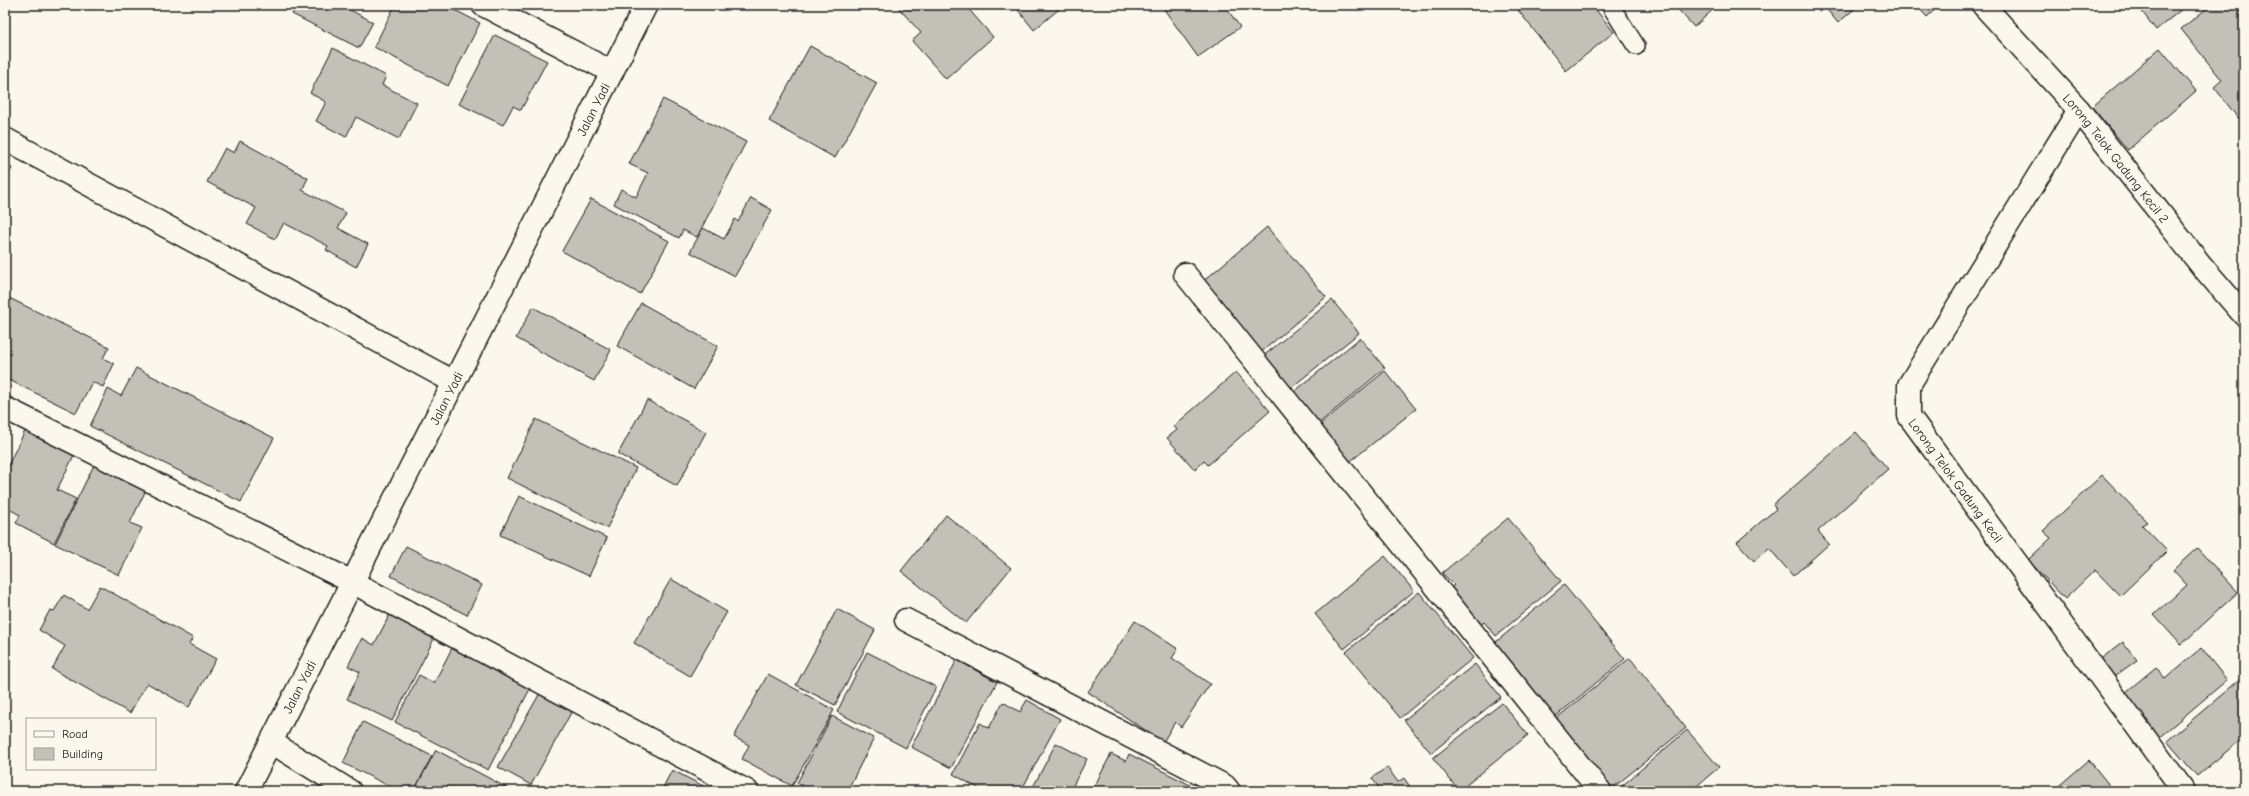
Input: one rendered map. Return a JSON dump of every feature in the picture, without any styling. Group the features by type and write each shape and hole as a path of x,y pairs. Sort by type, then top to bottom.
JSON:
{"street":[{"path":"483,5 612,72"},
{"name":"Jalan Yadi","path":"246,791 646,5"},
{"name":"Lorong Telok Gadung Kecil 2","path":"1983,5 2079,110 2201,265 2244,315"},
{"name":"Lorong Telok Gadung Kecil","path":"2079,110 1909,385 1909,416 2184,791"},
{"path":"5,139 454,382"},
{"path":"1185,274 1600,791"},
{"path":"5,408 352,582 747,791"},
{"path":"906,620 1225,786 1229,791"},
{"path":"271,742 350,791"}],"lane":[{"path":"1610,5 1636,46"}],"building":[{"path":"296,5 341,5 373,22 359,48 292,14"},
{"path":"395,5 445,5 480,23 448,86 374,47"},
{"path":"896,5 965,5 993,37 946,79 912,41 921,33"},
{"path":"1014,5 1064,5 1034,30"},
{"path":"1161,5 1224,5 1240,27 1198,57"},
{"path":"1514,5 1592,5 1614,32 1566,71"},
{"path":"1674,5 1718,5 1694,27"},
{"path":"1823,5 1859,5 1838,23"},
{"path":"1916,5 1940,5 1927,17"},
{"path":"2137,5 2187,5 2156,30"},
{"path":"2211,5 2244,5 2244,113 2238,118 2214,87 2222,80 2181,29"},
{"path":"495,35 547,61 521,110 513,106 503,125 459,104"},
{"path":"810,46 877,83 835,158 769,121"},
{"path":"333,48 386,76 382,85 417,103 399,139 356,117 346,137 316,121 326,102 310,93"},
{"path":"2160,48 2196,91 2128,150 2092,107"},
{"path":"663,99 746,142 697,237 683,230 679,238 614,204 621,189 636,197 648,173 629,164"},
{"path":"240,141 308,178 302,190 346,213 338,228 368,244 356,267 326,250 328,246 284,223 275,239 247,224 256,208 207,182 225,148 234,153"},
{"path":"5,165 12,168 5,182"},
{"path":"751,198 772,210 735,276 690,252 703,228 724,239 735,219 738,222"},
{"path":"591,199 669,241 640,294 562,251"},
{"path":"1267,227 1326,297 1252,360 1193,290"},
{"path":"5,296 109,347 103,358 114,364 103,387 92,382 76,413 5,378"},
{"path":"1332,300 1359,333 1282,395 1256,362"},
{"path":"641,303 718,346 694,389 617,346"},
{"path":"533,307 611,350 594,381 516,338"},
{"path":"1360,338 1385,368 1312,429 1289,396"},
{"path":"136,368 274,438 241,502 90,426 108,389 121,396"},
{"path":"1385,371 1416,409 1342,468 1312,431"},
{"path":"1236,372 1270,411 1208,465 1204,461 1195,470 1167,438 1177,430 1174,426"},
{"path":"647,400 706,432 677,486 618,454"},
{"path":"536,419 636,468 607,528 507,478"},
{"path":"25,431 74,455 57,490 76,499 54,543 16,523 20,515 11,510 7,520 5,519 5,471"},
{"path":"1856,432 1888,469 1818,531 1829,544 1793,576 1769,548 1754,561 1737,542 1776,509 1773,505"},
{"path":"94,465 146,490 130,523 142,528 119,575 55,544"},
{"path":"2102,475 2147,522 2142,525 2167,551 2120,596 2095,570 2065,599 2028,560 2051,538 2043,531"},
{"path":"519,496 607,538 589,576 500,535"},
{"path":"946,515 1011,568 966,623 901,571"},
{"path":"1508,518 1561,581 1496,636 1484,622 1474,631 1443,595 1454,585 1442,573"},
{"path":"406,546 482,585 467,615 391,576"},
{"path":"2197,548 2238,592 2181,645 2154,615 2187,585 2173,570"},
{"path":"1385,556 1414,591 1344,649 1315,614"},
{"path":"671,579 727,612 690,676 634,643"},
{"path":"1564,585 1625,659 1550,721 1490,647"},
{"path":"100,586 193,638 189,644 216,659 189,707 147,683 130,713 52,669 65,646 39,630 50,610 54,611 64,595 87,609"},
{"path":"1419,592 1473,658 1400,718 1346,652"},
{"path":"837,609 875,630 835,705 796,685"},
{"path":"392,610 437,633 392,721 347,699 360,672 348,666 362,638 374,645"},
{"path":"1135,621 1178,649 1172,658 1210,684 1181,727 1175,722 1163,742 1088,692"},
{"path":"2123,642 2137,660 2111,679 2098,661"},
{"path":"454,644 532,685 488,770 395,722 419,675 434,683"},
{"path":"2201,648 2227,680 2156,740 2120,697 2156,667 2165,679"},
{"path":"867,652 936,687 906,748 837,712"},
{"path":"1630,658 1686,728 1609,791 1552,722"},
{"path":"957,660 997,682 951,768 911,747"},
{"path":"1475,664 1501,697 1431,753 1404,720"},
{"path":"768,674 834,710 792,786 742,759 749,745 734,737"},
{"path":"2244,676 2244,737 2197,776 2167,741"},
{"path":"540,693 572,711 531,785 498,767"},
{"path":"1027,700 1060,719 1021,791 983,791 953,774 980,723 989,728 1003,702 1020,712"},
{"path":"1502,703 1528,735 1459,791 1433,758"},
{"path":"832,716 874,738 847,791 812,791 797,783"},
{"path":"363,722 432,756 414,791 399,791 343,763"},
{"path":"1687,730 1719,767 1691,791 1616,791"},
{"path":"1056,743 1087,759 1070,791 1031,791"},
{"path":"436,750 513,791 414,791"},
{"path":"1111,754 1126,761 1129,754 1202,791 1092,791"},
{"path":"2089,760 2114,791 2054,790"},
{"path":"1387,767 1398,782 1404,778 1413,791 1381,791 1372,778"},
{"path":"672,770 713,791 661,791"}]}
